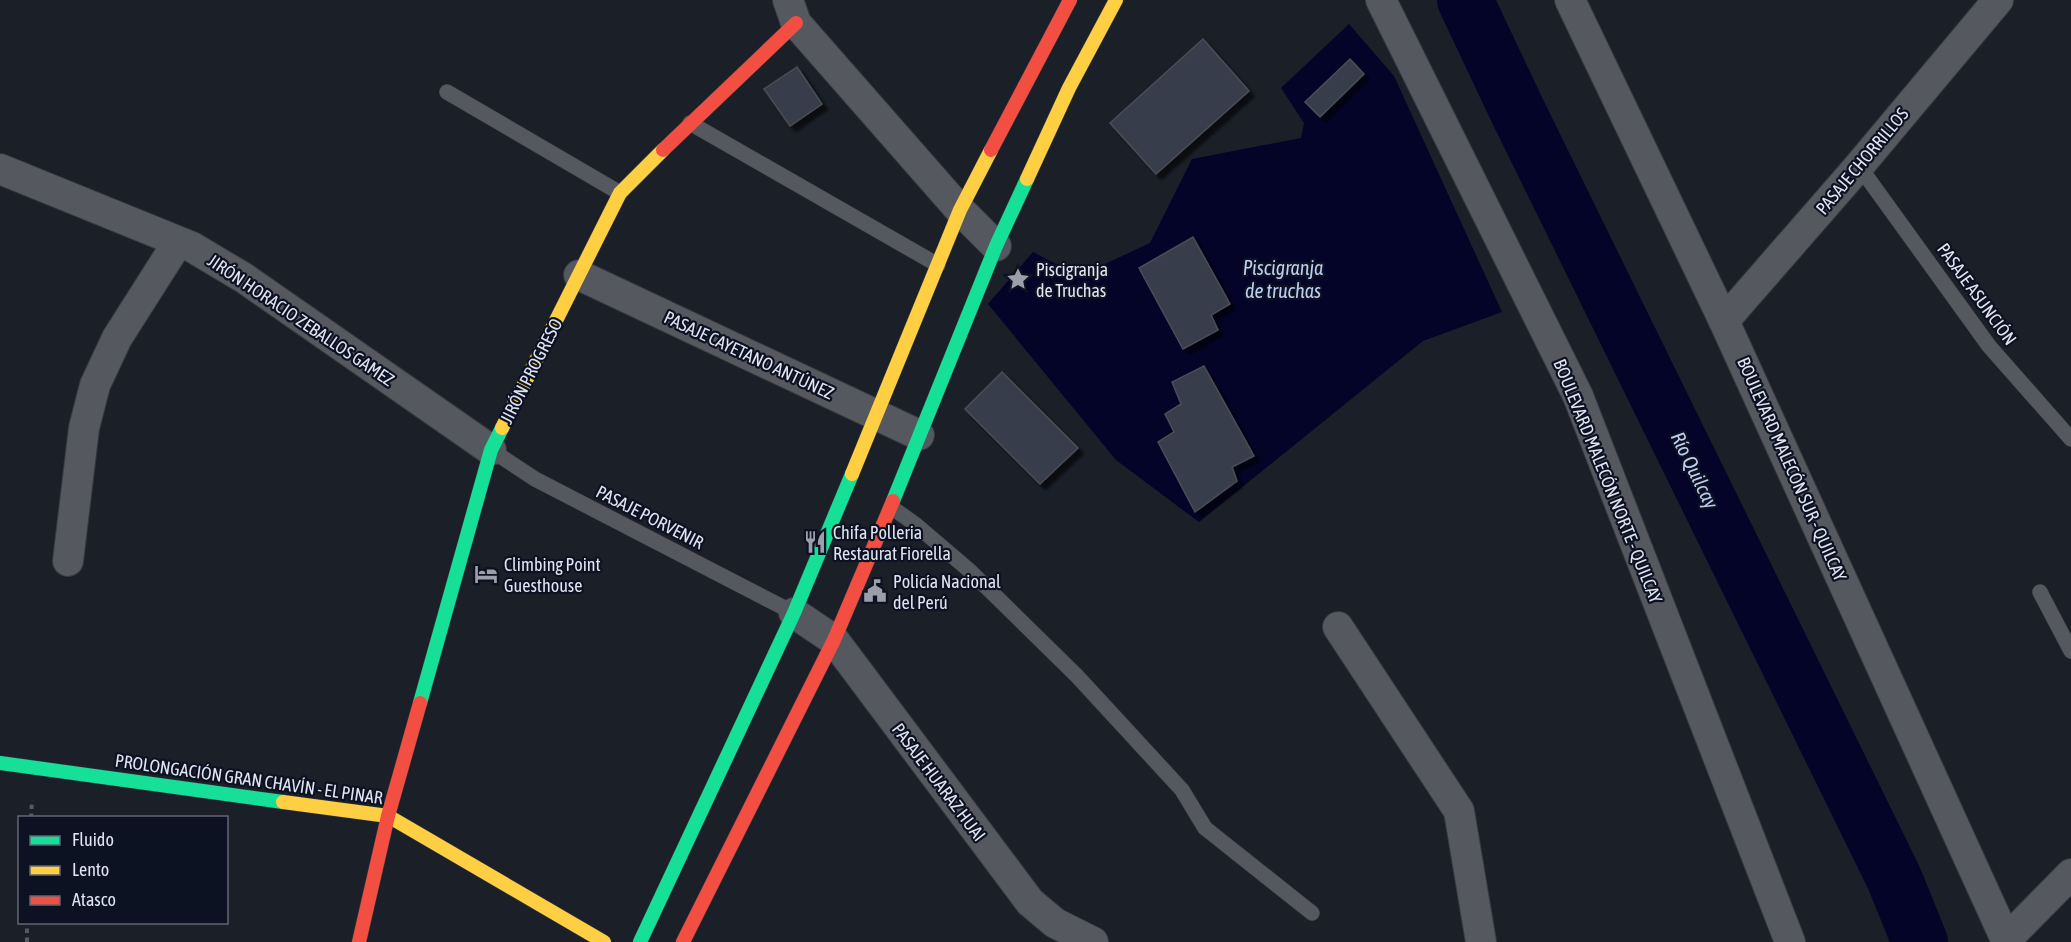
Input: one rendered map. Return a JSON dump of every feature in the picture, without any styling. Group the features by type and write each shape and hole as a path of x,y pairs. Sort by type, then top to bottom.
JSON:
{"main road":[{"path":"640,942 794,613 960,210 1070,0"},
{"path":"683,942 834,640 891,507 996,246 1069,88 1116,0"},
{"name":"JIRÓN PROGRESO","path":"359,942 388,816 491,450 620,193 690,123 792,12"},
{"name":"PROLONGACIÓN GRAN CHAVÍN - EL PINAR","path":"0,763 388,816 604,942"}],"street":[{"name":"BOULEVARD MALECÓN NORTE - QUILCAY","path":"1381,0 1578,396 1790,942"},
{"name":"BOULEVARD MALECÓN SUR - QUILCAY","path":"1570,0 1724,321 2007,941"},
{"name":"PASAJE CHORRILLOS","path":"1724,321 1860,166 1998,0"},
{"path":"792,12 960,210 996,246"},
{"name":"JIRÓN HORACIO ZEBALLOS GAMEZ","path":"0,169 192,247 244,278 491,450"},
{"path":"68,561 84,428 95,384 117,338 178,242"},
{"name":"PASAJE CAYETANO ANTÚNEZ","path":"579,275 920,435"},
{"name":"PASAJE HUARAZ HUAI","path":"794,613 834,640 1030,902 1056,923 1093,942"},
{"path":"1338,627 1459,811 1482,942"},
{"path":"2007,941 2071,874"}],"lane":[{"path":"447,92 620,193"},
{"path":"690,123 938,265"},
{"name":"PASAJE ASUNCIÓN","path":"1860,166 1989,346 2071,439"},
{"name":"PASAJE PORVENIR","path":"491,450 535,480 794,613"},
{"path":"891,507 915,524 970,571 1077,676 1182,790 1205,828 1312,914"},
{"path":"2040,592 2071,651"}],"path":[{"path":"27,924 27,942"}],"water":[{"name":"Piscigranja de truchas","path":"1349,24 1394,76 1502,312 1423,341 1199,522 1116,460 988,304 1033,252 1079,276 1150,243 1192,159 1301,138 1304,123 1281,88"}],"building":[{"path":"1203,39 1249,91 1156,174 1110,123"},
{"path":"1350,59 1364,74 1320,117 1305,102"},
{"path":"797,67 822,104 790,126 764,89"},
{"path":"1193,237 1230,304 1211,315 1218,330 1183,349 1139,268"},
{"path":"1204,366 1254,456 1232,467 1237,481 1195,512 1158,442 1174,432 1165,414 1181,404 1172,382"},
{"path":"1002,372 1078,448 1040,484 965,409"}],"waterway":[{"name":"Río Quilcay","path":"1465,0 1894,878 1920,942"}],"traffic: fast":[{"path":"893,501 996,246 1027,179"},
{"path":"420,703 491,450 502,428"},
{"path":"640,942 794,613 852,474"},
{"path":"0,763 283,802"}],"traffic: slow":[{"path":"1027,179 1069,88 1116,0"},
{"path":"502,428 620,193 663,150"},
{"path":"852,474 960,210 991,150"},
{"path":"283,802 388,816 604,942"}],"traffic: jam":[{"path":"991,150 1070,0"},
{"path":"663,150 796,23"},
{"path":"683,942 834,640 893,501"},
{"path":"359,942 388,816 420,703"}],"place":[{"name":"Piscigranja de Truchas","path":"1018,279"},
{"name":"Chifa Polleria Restaurat Fiorella","path":"815,542"},
{"name":"Climbing Point Guesthouse","path":"486,574"},
{"name":"Policía Nacional del Perú","path":"875,591"}]}
